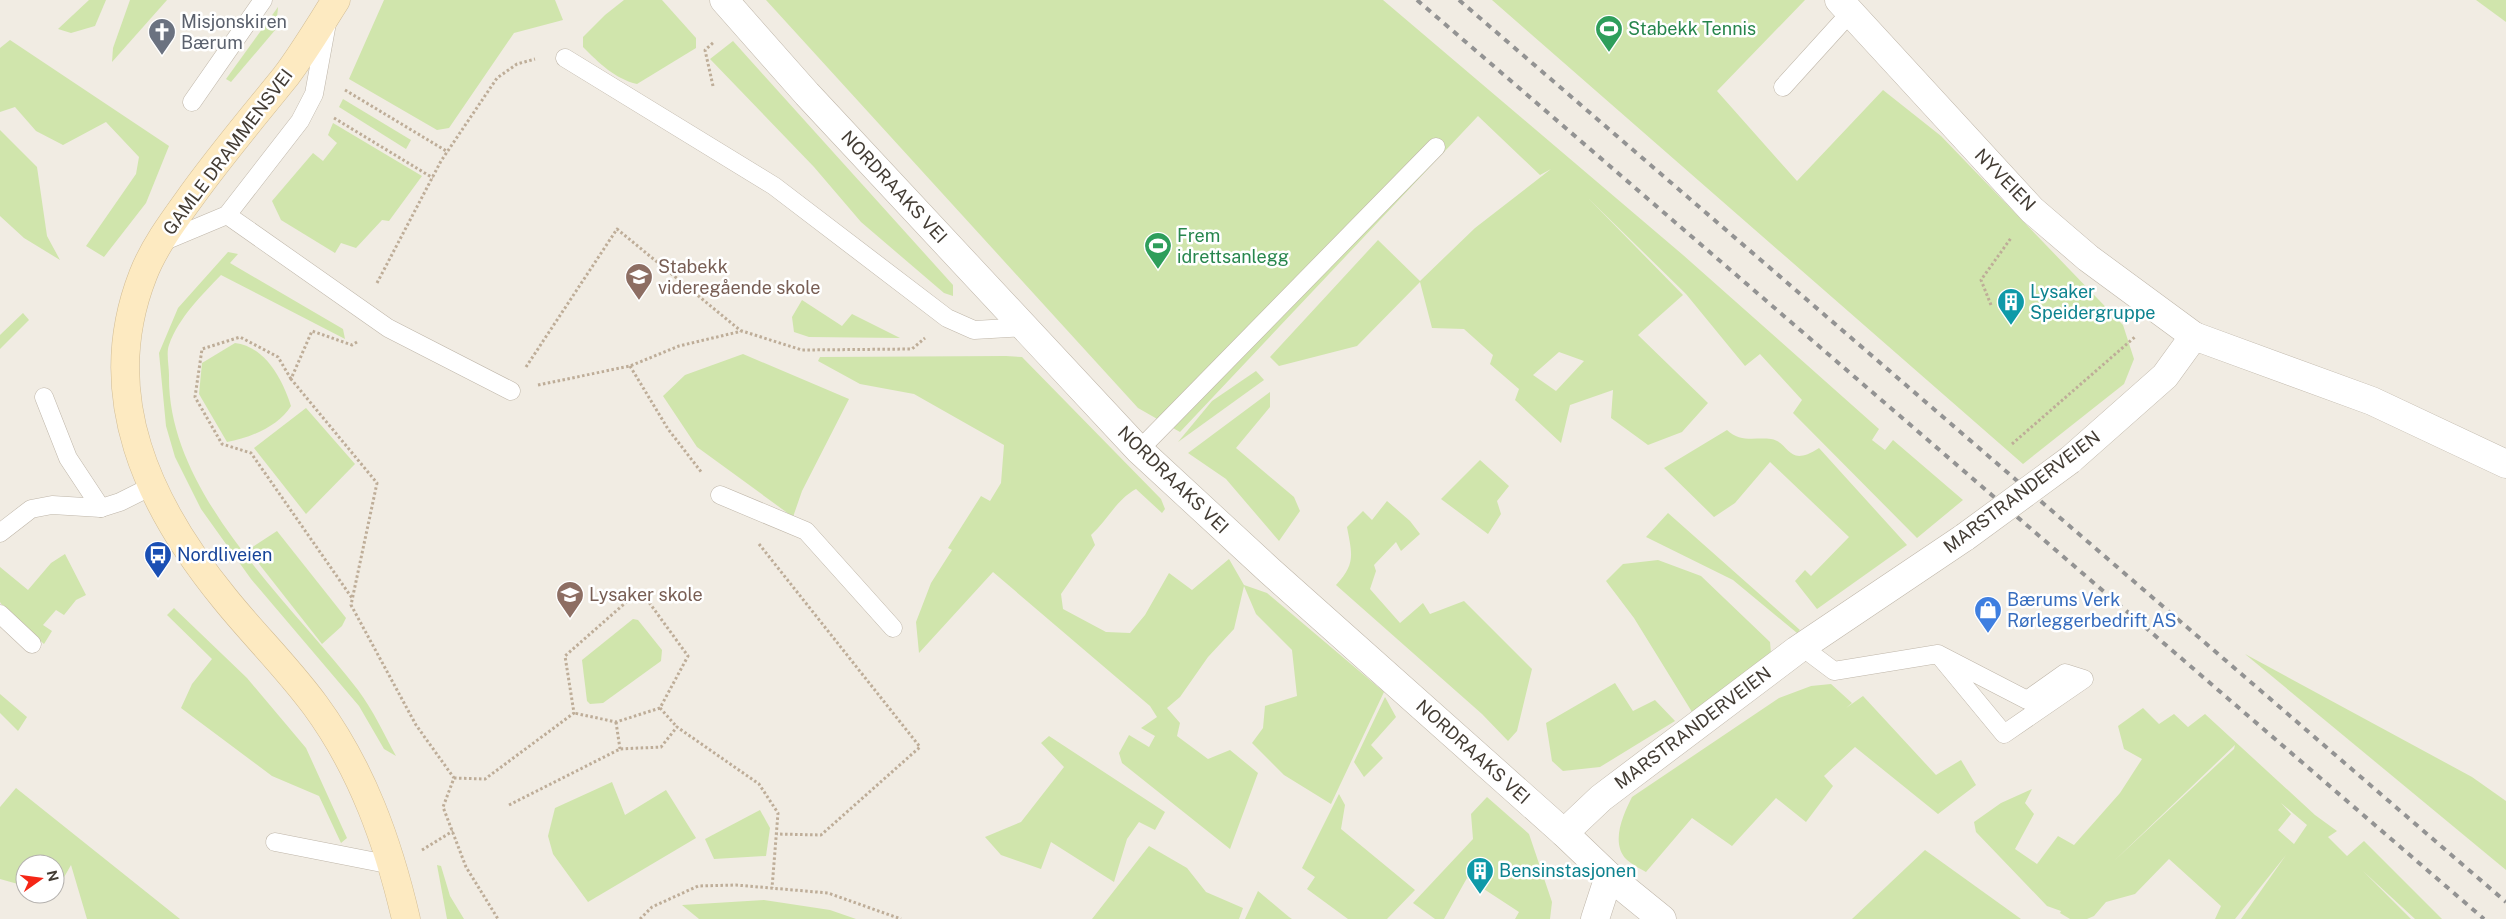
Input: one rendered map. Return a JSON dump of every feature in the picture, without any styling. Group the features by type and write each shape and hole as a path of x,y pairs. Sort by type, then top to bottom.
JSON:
{"main road":[{"name":"GAMLE DRAMMENSVEI","path":"327,4 289,72 207,174 160,243 144,274 132,308 126,338 124,374 130,422 137,447 167,518 190,554 315,705 342,745 367,792 386,844 406,919"}],"street":[{"name":"NORDRAAKS VEI","path":"724,0 807,94 1139,450 1270,571 1564,833 1609,876 1662,919"},
{"name":"NYVEIEN","path":"1844,6 2032,210 2088,258 2194,336"},
{"name":"MARSTRANDERVEIEN","path":"1564,833 1601,798 1802,647 1965,537 2070,460 2165,376 2194,336"},
{"path":"2194,336 2372,401 2506,464"},
{"path":"1595,919 1609,876"}],"lane":[{"path":"192,102 263,0"},
{"path":"160,243 227,215 300,122 314,94 327,4"},
{"path":"1783,87 1844,6"},
{"path":"565,58 774,186 947,318 974,330 1025,327"},
{"path":"1139,450 1436,147"},
{"path":"227,215 381,324 511,391"},
{"path":"44,397 68,458 101,508"},
{"path":"0,533 31,509 52,505 101,508 120,502 152,486"},
{"path":"720,495 806,530 893,628"},
{"path":"0,614 32,644"},
{"path":"1802,647 1834,671 1938,654 2027,700 2065,673 2084,679 2004,734 1938,654"},
{"path":"275,842 392,865"}],"path":[{"path":"704,50 713,86"},
{"path":"362,310 448,152 497,78 518,64 536,59 565,58"},
{"path":"338,86 448,152"},
{"path":"326,115 356,130 433,178"},
{"path":"1990,305 1981,280 2032,210"},
{"path":"511,391 617,229 742,331 802,350 912,349 947,318"},
{"path":"2012,444 2163,313"},
{"path":"291,379 312,330 352,345 381,324"},
{"path":"511,391 630,366 679,346 742,331"},
{"path":"352,598 251,453 222,444 195,397 202,349 240,337 278,357 291,379 377,482 351,605 416,725 454,778"},
{"path":"630,366 668,429 720,495"},
{"path":"756,540 920,747 820,835 777,834"},
{"path":"454,778 485,779 574,713 616,722 660,708 688,656 640,590 565,656 574,713"},
{"path":"660,708 677,727 759,784 778,813 772,888"},
{"path":"616,722 620,749"},
{"path":"509,804 620,749 661,747 677,727"},
{"path":"454,778 444,807 466,867 498,919"},
{"path":"420,852 453,831"},
{"path":"640,919 652,907 698,886 736,885 828,893 901,919"}],"green space":[{"path":"89,0 106,0 95,26 71,33 58,29"},
{"path":"130,0 167,0 112,62 113,48"},
{"path":"384,0 555,0 563,20 514,33 449,128 437,130 349,79"},
{"path":"624,0 662,0 696,38 696,48 637,84 614,74 583,47 583,37 605,15"},
{"path":"766,0 1383,0 1683,255 1879,429 1872,440 1885,450 1893,440 1963,500 1917,538 1793,413 1802,400 1760,354 1745,366 1686,294 1588,198 1683,295 1638,335 1708,403 1682,432 1648,445 1611,418 1613,390 1570,405 1561,443 1515,400 1519,389 1490,364 1493,355 1464,329 1432,328 1420,282 1357,346 1279,366 1270,357 1378,240 1420,281 1475,228 1551,169 1540,175 1478,116 1180,432 1138,408","holes":["1559,352 1584,361 1556,391 1533,375"]},
{"path":"1492,0 1805,0 1717,91 1797,181 1883,90 1941,136 2123,325 2134,359 2124,384 2023,464"},
{"path":"2476,0 2506,0 2506,22"},
{"path":"278,7 276,29 231,82 226,79"},
{"path":"10,40 169,146 146,203 104,257 86,246 136,174 139,157 106,122 63,145 36,131 15,107 0,112 0,48"},
{"path":"733,41 953,285 953,296 944,293 861,222 814,167 710,59"},
{"path":"343,99 411,140 406,149 339,107"},
{"path":"333,123 422,176 389,221 382,220 356,248 341,243 335,253 281,220 272,201 313,153 323,161 337,143 328,135"},
{"path":"0,130 37,167 47,236 60,260 24,238 0,216"},
{"path":"228,252 238,254 230,263 343,329 345,339 221,275 185,316 169,345 169,375 174,419 188,462 210,504 237,544 358,690 396,756 384,749 359,706 251,579 201,509 175,457 166,426 159,353 178,308"},
{"path":"802,300 842,326 852,314 900,338 809,337 794,332 792,317"},
{"path":"23,313 29,320 0,349 0,335"},
{"path":"235,343 256,351 264,358 278,375 291,406 272,425 245,438 227,442 199,394 202,363"},
{"path":"743,354 849,399 802,491 793,517 697,447 663,396 685,375"},
{"path":"820,357 1022,357 1161,499 1165,509 1162,513 1136,489 1123,499 1091,535 1095,545 1061,594 1063,609 1106,632 1130,633 1145,615 1169,573 1192,590 1229,559 1244,585 1267,593 1384,692 1331,804 1284,775 1252,743 1263,728 1265,706 1297,696 1292,650 1256,614 1244,586 1234,629 1208,657 1180,697 1167,708 1180,723 1177,736 1208,759 1230,750 1258,773 1230,849 1122,763 1119,753 1129,735 1149,747 1155,736 1141,728 1157,717 1150,706 993,572 919,653 916,622 931,583 952,550 948,548 981,496 990,501 1001,483 1004,445 914,394 860,384 818,361"},
{"path":"1256,371 1264,380 1178,442 1212,401"},
{"path":"1270,392 1270,407 1236,448 1294,497 1300,511 1279,541 1226,479 1188,453"},
{"path":"306,408 355,464 306,514 254,448"},
{"path":"1727,430 1737,437 1777,441 1795,455 1809,454 1819,448 1907,545 1817,609 1795,581 1805,570 1811,576 1849,537 1770,462 1735,503 1714,517 1664,468"},
{"path":"1480,460 1509,486 1497,501 1501,514 1488,534 1441,499"},
{"path":"1387,501 1410,521 1420,534 1401,551 1396,542 1374,565 1376,571 1370,589 1400,623 1423,603 1430,614 1464,601 1532,669 1517,731 1508,741 1482,714 1336,585 1350,565 1351,552 1347,527 1363,511 1372,520"},
{"path":"1668,513 1800,630 1797,633 1733,580 1646,537"},
{"path":"277,531 346,618 342,626 322,644 248,550"},
{"path":"65,554 86,595 76,600 64,615 56,610 43,625 52,631 44,644 4,608 0,602 0,567 28,590 51,563"},
{"path":"1658,560 1701,576 1770,642 1771,653 1692,712 1634,618 1606,581 1623,564"},
{"path":"174,608 247,678 306,748 347,838 341,843 319,796 272,776 181,708 192,684 212,659 167,615"},
{"path":"633,619 638,620 662,650 661,661 603,703 590,704 587,701 582,660"},
{"path":"2245,654 2472,777 2506,801 2506,870"},
{"path":"1615,683 1633,711 1655,700 1675,721 1600,767 1563,771 1552,761 1546,723"},
{"path":"1831,684 1852,703 1846,708 1863,696 1936,775 1961,760 1976,785 1938,814 1855,747 1824,776 1833,786 1806,822 1776,798 1732,846 1692,818 1646,872 1626,859 1621,852 1619,836 1622,819 1632,797 1779,698 1811,686"},
{"path":"0,694 27,717 18,731 0,713"},
{"path":"1385,697 1396,717 1371,745 1383,758 1364,777 1354,762"},
{"path":"2143,708 2159,724 2174,714 2188,727 2205,714 2315,815 2337,831 2328,837 2347,856 2364,841 2442,919 2415,919 2363,871 2411,919 2241,919 2286,855 2235,919 2215,919 2221,906 2169,859 2135,894 2106,902 2094,916 2087,919 2070,919 2060,913 2061,911 2047,906 1976,832 1974,822 2001,803 2032,789 2025,803 2034,814 2015,849 2037,864 2058,836 2074,845 2120,793 2142,759 2124,749 2118,726","holes":["2235,745 2234,749 2114,861","2281,803 2307,825 2294,844 2278,830 2291,814"]},
{"path":"1049,736 1165,812 1155,830 1139,822 1127,839 1114,882 1051,842 1041,869 1001,855 985,837 1021,822 1064,767 1041,743"},
{"path":"612,782 625,815 666,790 696,838 588,902 553,854 548,836 555,808"},
{"path":"16,788 180,919 87,919 71,865 65,876 65,854 15,854 15,883 0,879 0,807"},
{"path":"1339,794 1345,805 1341,829 1415,890 1387,919 1348,919 1307,889 1315,877 1302,868"},
{"path":"1487,797 1529,834 1552,902 1550,919 1515,919 1519,912 1467,878 1444,919 1435,919 1413,903 1473,839 1471,814"},
{"path":"760,810 770,828 766,856 714,859 705,839"},
{"path":"1149,846 1187,868 1206,892 1243,908 1239,919 1092,919"},
{"path":"1925,850 2021,919 1852,919"},
{"path":"437,865 441,866 450,896 464,919 447,919"},
{"path":"1258,891 1289,917 1292,919 1245,919"},
{"path":"764,900 830,910 856,919 699,919 682,905"}],"railway":[{"path":"1417,0 2484,919"},
{"path":"1459,0 2506,902"}],"place":[{"name":"Stabekk Tennis","path":"1609,53"},
{"name":"Misjonskiren Bærum","path":"162,56"},
{"name":"Frem idrettsanlegg","path":"1158,270"},
{"name":"Stabekk videregående skole","path":"639,301"},
{"name":"Lysaker Speidergruppe","path":"2011,326"},
{"name":"Nordliveien","path":"158,579"},
{"name":"Lysaker skole","path":"570,619"},
{"name":"Bærums Verk Rørleggerbedrift AS","path":"1988,634"},
{"name":"Bensinstasjonen","path":"1480,895"}]}
